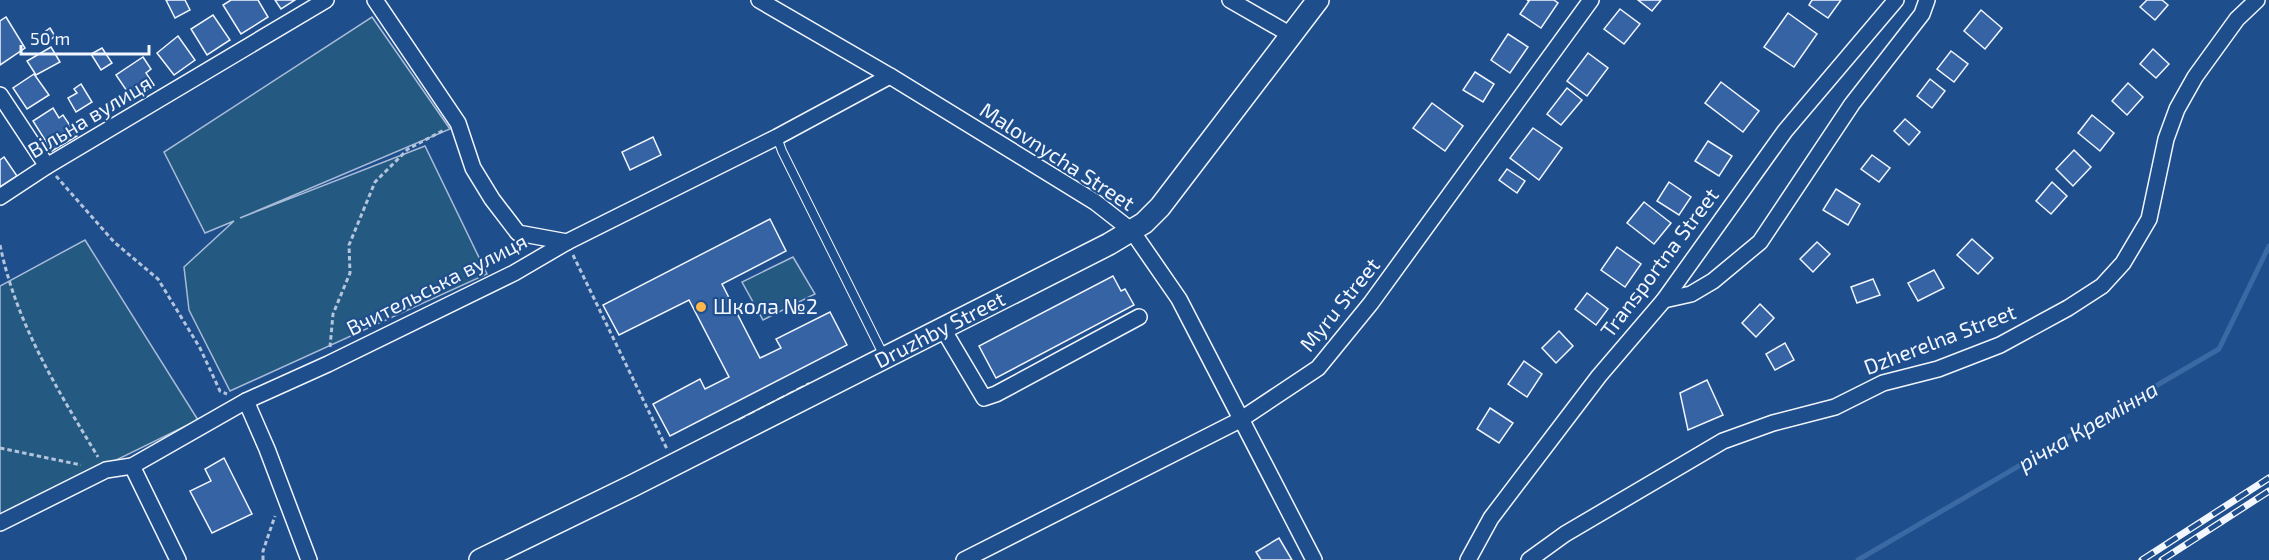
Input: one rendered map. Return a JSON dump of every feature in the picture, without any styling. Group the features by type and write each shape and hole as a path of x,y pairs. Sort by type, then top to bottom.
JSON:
{"street":[{"name":"Вільна вулиця","path":"0,197 47,166 326,0"},
{"path":"375,0 458,123 473,168 492,199 518,233 567,242"},
{"name":"Malovnycha Street","path":"759,0 890,76 1095,202 1132,231 1179,299 1314,560"},
{"path":"1230,0 1292,35"},
{"name":"Druzhby Street","path":"480,560 943,329 1109,244 1144,223 1160,207 1318,0"},
{"name":"Myru Street","path":"964,560 1240,420 1318,368 1371,303 1591,0"},
{"name":"Transportna Street","path":"1468,560 1491,518 1599,376 1664,300 1785,131 1896,0"},
{"path":"1664,300 1691,294 1713,281 1760,242 1852,104 1922,14 1927,0"},
{"name":"Dzherelna Street","path":"1529,560 1565,534 1723,441 1773,423 1835,407 1883,383 1938,369 2000,345 2068,308 2102,286 2123,263 2149,219 2166,139 2177,110 2194,77 2237,19 2257,0"},
{"name":"Вчительська вулиця","path":"0,523 106,470 132,466 246,401 328,364 514,273 567,242 777,137 890,76"},
{"path":"0,95 47,166"},
{"path":"943,329 984,398 996,394 1138,317"},
{"path":"246,401 267,448 309,560"},
{"path":"132,466 178,560"}],"lane":[{"path":"777,137 885,358"}],"path":[{"path":"328,364 333,314 350,273 349,245 375,182 408,149 458,123"},
{"path":"47,166 114,242 158,279 200,348 219,391 246,401"},
{"path":"567,242 675,464"},
{"path":"0,244 7,278 43,364 106,470"},
{"path":"0,448 106,470"}],"shaded area":[{"path":"372,17 450,129 240,218 425,146 487,274 230,391 189,310 184,267 234,221 205,233 164,152"},
{"path":"85,240 198,420 0,517 0,286"},
{"path":"793,257 815,294 763,320 742,282"}],"building":[{"path":"166,0 185,0 190,10 175,18"},
{"path":"231,0 258,0 268,17 241,34 223,5"},
{"path":"275,0 295,0 281,9"},
{"path":"1527,0 1554,0 1558,3 1541,28 1520,14 1529,1"},
{"path":"1638,0 1661,0 1652,11"},
{"path":"1812,0 1841,0 1828,18 1809,5"},
{"path":"2147,0 2162,0 2168,5 2155,20 2140,7"},
{"path":"1620,9 1640,24 1624,44 1604,29"},
{"path":"1981,10 2002,28 1985,49 1964,31"},
{"path":"1788,13 1817,34 1794,67 1764,47"},
{"path":"213,15 230,40 207,55 191,29"},
{"path":"6,17 25,48 0,65 0,21"},
{"path":"50,28 55,36 45,44 39,36"},
{"path":"1508,34 1528,47 1510,73 1491,60"},
{"path":"178,36 195,60 174,75 157,53"},
{"path":"51,47 60,62 36,75 27,61"},
{"path":"102,48 112,63 101,70 91,54"},
{"path":"2153,49 2169,64 2156,78 2140,64"},
{"path":"1951,51 1968,64 1954,82 1937,69"},
{"path":"1588,53 1608,68 1587,96 1567,81"},
{"path":"143,57 151,69 146,73 154,85 133,100 116,75"},
{"path":"1475,72 1494,84 1483,102 1463,90"},
{"path":"34,74 49,95 27,109 13,88"},
{"path":"1930,79 1945,91 1932,108 1917,96"},
{"path":"1721,82 1759,111 1743,132 1705,103"},
{"path":"2128,83 2143,97 2127,115 2112,101"},
{"path":"81,84 92,102 76,112 68,98 77,93 74,89"},
{"path":"1567,88 1582,100 1561,125 1547,114"},
{"path":"1432,103 1463,126 1445,151 1413,128"},
{"path":"53,108 59,118 63,115 77,136 52,151 33,121"},
{"path":"2092,115 2114,133 2100,151 2078,133"},
{"path":"1905,119 1920,132 1909,145 1894,131"},
{"path":"1533,128 1562,148 1539,180 1510,158"},
{"path":"653,137 661,155 630,170 622,152"},
{"path":"1708,141 1732,156 1719,176 1695,161"},
{"path":"2074,150 2091,167 2073,186 2056,169"},
{"path":"1872,155 1890,168 1879,182 1861,169"},
{"path":"4,157 17,176 0,187 0,160"},
{"path":"1507,169 1525,181 1517,193 1499,180"},
{"path":"1669,182 1691,197 1679,215 1657,201"},
{"path":"2052,182 2067,196 2051,214 2036,201"},
{"path":"1836,189 1860,204 1848,225 1823,210"},
{"path":"1644,202 1671,223 1654,244 1627,223"},
{"path":"770,219 786,251 722,284 760,358 781,348 776,339 830,312 847,345 670,436 653,404 700,379 705,389 729,377 689,300 619,335 603,305"},
{"path":"1972,239 1993,258 1978,274 1957,255"},
{"path":"1817,242 1830,254 1813,272 1800,259"},
{"path":"1617,247 1641,264 1625,287 1601,270"},
{"path":"1934,270 1944,288 1918,301 1908,283"},
{"path":"1113,276 1121,291 1125,289 1134,305 996,378 979,346"},
{"path":"1873,279 1880,295 1857,303 1851,287"},
{"path":"1587,293 1608,309 1596,325 1575,309"},
{"path":"1760,304 1774,318 1756,337 1742,323"},
{"path":"1559,331 1573,346 1556,363 1542,348"},
{"path":"1785,343 1794,360 1775,370 1766,354"},
{"path":"1524,361 1542,374 1527,397 1508,384"},
{"path":"1707,380 1723,415 1688,430 1680,393"},
{"path":"1490,408 1513,423 1499,443 1477,429"},
{"path":"224,458 252,514 212,533 190,491 211,481 205,469"},
{"path":"1279,538 1292,560 1261,560 1256,552"}],"waterway":[{"name":"річка Кремінна","path":"1858,560 2219,349 2269,246"}],"railway":[{"path":"2142,560 2269,478"},
{"path":"2162,560 2269,491"}],"fence":[{"path":"738,420 809,383"}],"place":[{"name":"Школа №2","path":"701,307"}]}
